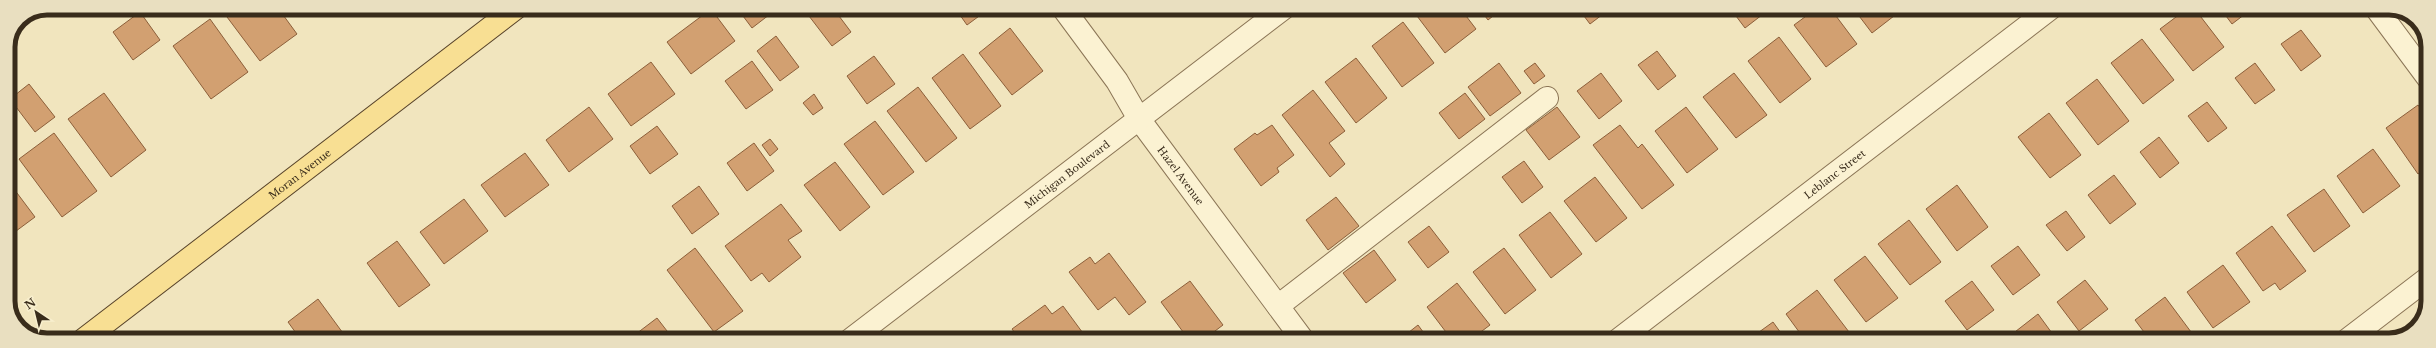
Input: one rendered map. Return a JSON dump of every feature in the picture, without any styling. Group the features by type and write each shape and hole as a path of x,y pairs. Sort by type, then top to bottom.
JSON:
{"main road":[{"name":"Moran Avenue","path":"92,333 507,15"}],"street":[{"name":"Hazel Avenue","path":"1068,15 1117,80 1139,119 1298,333"},
{"name":"Michigan Boulevard","path":"859,333 1275,15"},
{"name":"Leblanc Street","path":"1627,333 2042,15"},
{"path":"2381,15 2421,69"},
{"path":"1278,306 1547,98"},
{"path":"2358,333 2421,283"}],"building":[{"path":"136,15 142,15 160,40 133,60 113,32"},
{"path":"226,15 283,15 297,34 260,61"},
{"path":"703,15 716,15 735,41 691,74 667,42"},
{"path":"742,15 769,15 752,28"},
{"path":"838,15 851,32 832,46 809,16"},
{"path":"960,15 981,15 967,25"},
{"path":"1416,15 1465,15 1476,29 1445,53"},
{"path":"1484,15 1494,15 1488,20"},
{"path":"1583,15 1602,15 1590,24"},
{"path":"1735,15 1762,15 1745,28"},
{"path":"1808,15 1835,15 1857,44 1826,67 1794,25"},
{"path":"1858,15 1895,15 1872,33"},
{"path":"2179,15 2199,15 2224,47 2193,71 2160,29"},
{"path":"2225,15 2244,15 2232,24"},
{"path":"210,19 248,72 211,99 173,46"},
{"path":"1403,22 1434,63 1402,87 1372,46"},
{"path":"1010,28 1043,71 1012,95 979,53"},
{"path":"2301,30 2321,56 2301,71 2281,44"},
{"path":"776,36 799,67 780,81 757,51"},
{"path":"1779,37 1811,79 1780,103 1748,61"},
{"path":"2142,39 2174,80 2143,104 2111,63"},
{"path":"1657,51 1676,76 1658,90 1638,65"},
{"path":"963,54 1001,106 970,129 932,78"},
{"path":"874,56 895,84 867,104 847,76"},
{"path":"1356,58 1387,98 1356,123 1325,82"},
{"path":"752,61 773,90 746,109 725,81"},
{"path":"651,62 675,94 631,126 608,94"},
{"path":"1499,63 1521,93 1490,116 1468,87"},
{"path":"1535,63 1545,76 1534,84 1524,71"},
{"path":"2255,63 2275,90 2255,104 2235,78"},
{"path":"1601,73 1622,101 1599,119 1577,91"},
{"path":"1734,73 1767,115 1736,138 1703,97"},
{"path":"2097,79 2129,121 2098,145 2066,103"},
{"path":"29,84 55,117 35,132 15,106 15,95"},
{"path":"918,87 957,138 926,162 887,111"},
{"path":"1313,90 1345,131 1329,143 1345,164 1330,177 1282,115"},
{"path":"104,93 146,150 111,177 68,119"},
{"path":"1465,93 1485,119 1459,139 1439,113"},
{"path":"814,94 823,108 813,115 803,103"},
{"path":"2207,102 2227,128 2208,142 2188,116"},
{"path":"2418,105 2421,109 2421,172 2418,174 2386,128"},
{"path":"589,107 613,139 569,172 546,140"},
{"path":"1557,107 1580,137 1549,160 1526,130"},
{"path":"1686,107 1718,149 1687,173 1655,131"},
{"path":"2049,113 2081,155 2050,178 2018,137"},
{"path":"875,121 914,172 883,195 844,144"},
{"path":"1272,125 1294,155 1277,168 1279,172 1261,186 1234,149 1255,133 1257,135"},
{"path":"1620,125 1638,148 1642,144 1674,185 1642,209 1593,145"},
{"path":"657,126 678,154 650,174 630,146"},
{"path":"54,133 97,191 62,217 19,159"},
{"path":"2159,137 2179,163 2160,178 2140,152"},
{"path":"770,139 778,149 770,156 762,145"},
{"path":"754,143 774,171 747,191 727,163"},
{"path":"2373,149 2400,186 2363,213 2337,176"},
{"path":"525,153 549,185 505,217 481,185"},
{"path":"1524,161 1543,187 1522,203 1502,177"},
{"path":"835,162 870,207 840,231 804,185"},
{"path":"2114,175 2136,204 2110,224 2088,195"},
{"path":"1595,177 1627,218 1596,242 1564,201"},
{"path":"1957,185 1988,227 1957,251 1926,209"},
{"path":"699,186 719,214 692,234 672,206"},
{"path":"2324,189 2350,226 2314,252 2287,215"},
{"path":"15,190 35,217 15,232"},
{"path":"1336,197 1359,226 1328,250 1306,220"},
{"path":"464,199 488,231 444,264 420,232"},
{"path":"781,204 802,231 788,240 801,257 769,282 762,273 751,281 725,246"},
{"path":"2066,211 2085,237 2067,251 2046,225"},
{"path":"1550,212 1582,254 1551,278 1519,235"},
{"path":"1909,220 1941,262 1910,285 1878,244"},
{"path":"1429,226 1449,252 1428,268 1408,242"},
{"path":"2272,226 2306,271 2280,290 2275,283 2263,291 2236,253"},
{"path":"397,241 430,285 399,307 367,263"},
{"path":"2018,246 2040,275 2013,295 1991,266"},
{"path":"695,248 743,311 714,332 667,270"},
{"path":"1504,248 1536,290 1505,314 1473,272"},
{"path":"1374,250 1396,280 1366,303 1343,273"},
{"path":"1109,253 1146,302 1129,315 1115,297 1098,310 1069,272 1090,257 1095,264"},
{"path":"1865,256 1898,298 1866,322 1834,280"},
{"path":"2223,265 2250,302 2213,328 2187,292"},
{"path":"2085,280 2108,309 2079,331 2057,302"},
{"path":"1190,281 1223,325 1212,333 1184,333 1161,302"},
{"path":"1972,281 1994,310 1967,330 1945,301"},
{"path":"1457,283 1490,325 1479,333 1447,333 1427,307"},
{"path":"1817,290 1849,332 1800,333 1786,314"},
{"path":"2165,297 2192,333 2145,333 2135,320"},
{"path":"318,299 343,333 296,333 288,322"},
{"path":"1045,305 1052,314 1063,306 1083,333 1015,333 1012,329"},
{"path":"2038,314 2052,333 2014,333"},
{"path":"657,318 669,333 637,333"},
{"path":"1773,322 1781,333 1758,333"},
{"path":"1418,325 1424,333 1408,333"}]}
